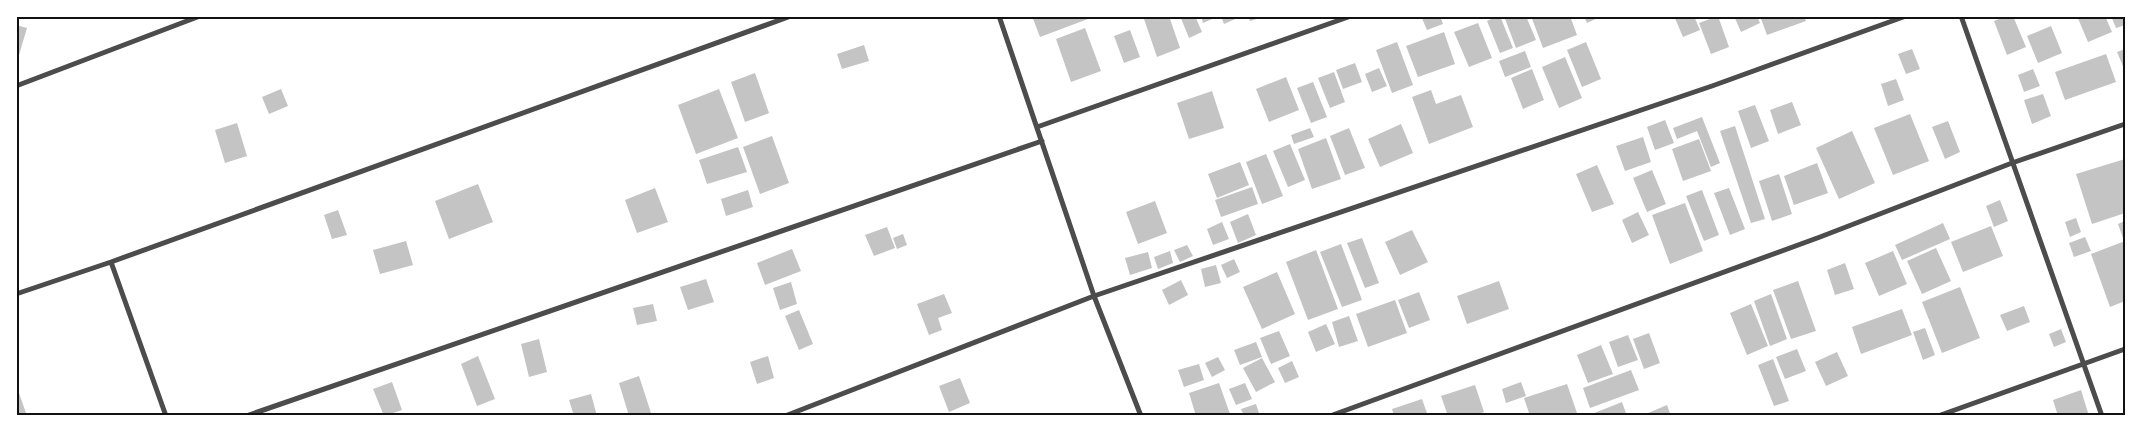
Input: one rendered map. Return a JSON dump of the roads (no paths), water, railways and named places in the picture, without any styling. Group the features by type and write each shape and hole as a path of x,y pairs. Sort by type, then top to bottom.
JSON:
{"street":[{"path":"16,86 200,16"},
{"path":"16,294 111,262 791,16"},
{"path":"999,16 1094,296 1141,416"},
{"path":"1037,127 1351,16"},
{"path":"784,416 1094,296 1712,86 1906,16"},
{"path":"1961,16 2102,416"},
{"path":"1330,416 1802,243 2012,163 2125,124"},
{"path":"246,416 1042,141"},
{"path":"111,262 166,416"},
{"path":"1938,416 2125,349"}]}
